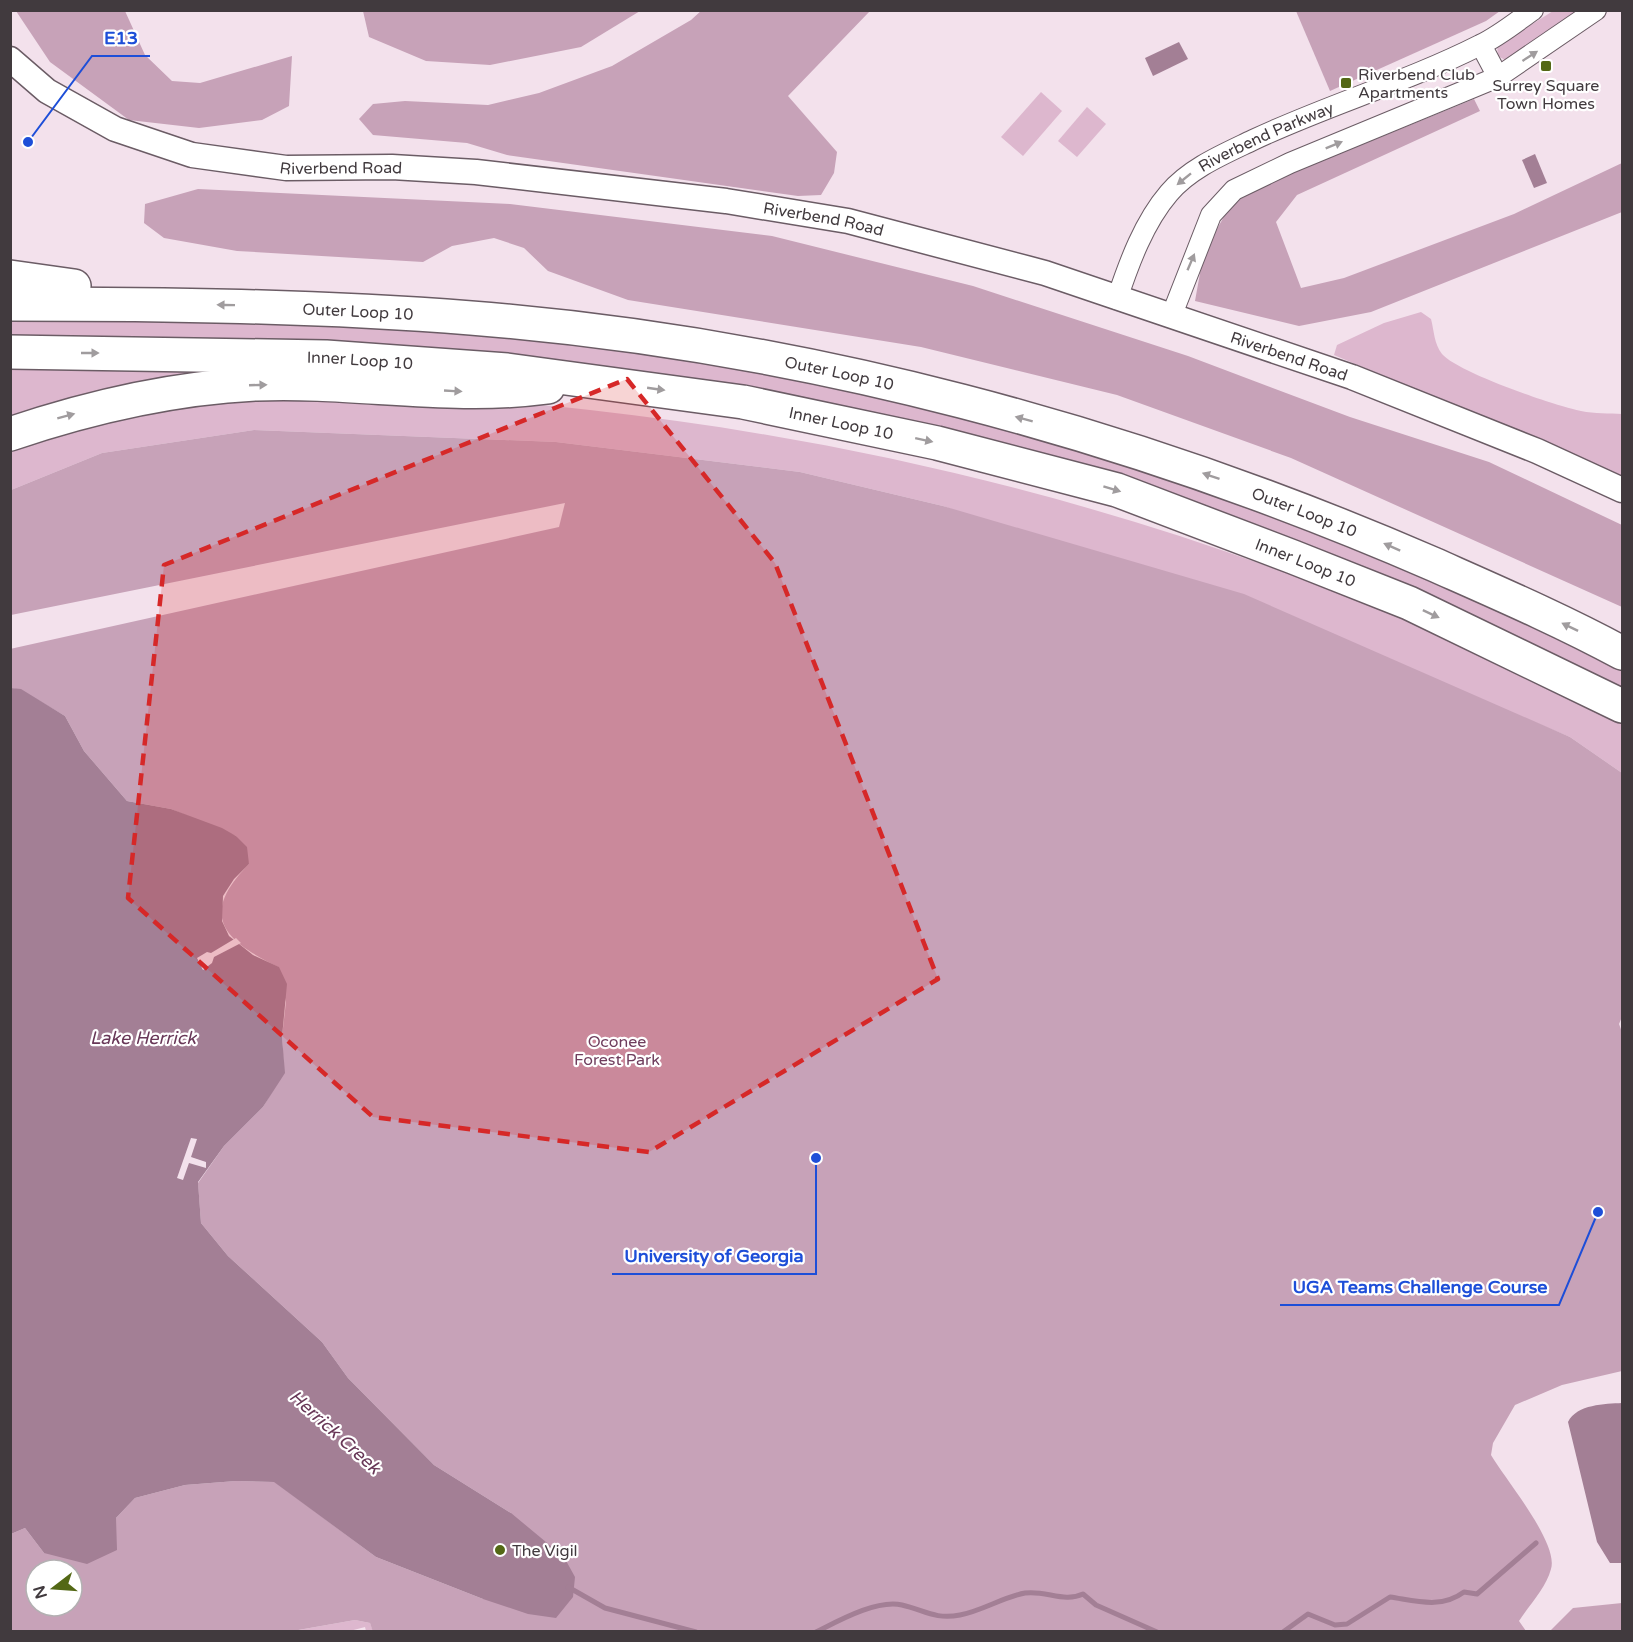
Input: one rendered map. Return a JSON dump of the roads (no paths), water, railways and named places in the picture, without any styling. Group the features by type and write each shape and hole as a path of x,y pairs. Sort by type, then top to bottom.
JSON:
{"highway":[{"path":"10,277 98,288 164,304"},
{"name":"Outer Loop 10","path":"10,304 284,307 474,318 602,332 725,350 850,375 1031,420 1211,476 1358,532 1504,595 1623,652"},
{"name":"Inner Loop 10","path":"10,352 326,357 507,370 743,402 937,443 1117,490 1408,603 1623,706"},
{"path":"10,434 99,407 206,388 257,384 323,385 505,393 598,381"}],"street":[{"name":"Riverbend Parkway","path":"1117,299 1127,269 1154,214 1169,193 1185,177 1216,158 1276,130 1481,45 1533,10"},
{"name":"Riverbend Parkway","path":"1172,317 1185,277 1211,215 1234,190 1290,163 1498,77 1596,10"},
{"path":"1481,45 1498,77"},
{"name":"Riverbend Road","path":"10,59 47,91 115,129 192,155 286,168 392,167 476,172 726,201 848,221 1045,273 1352,377 1537,451 1623,490"}],"water":[{"path":"1179,42 1188,59 1153,76 1145,58"},
{"path":"1535,154 1547,183 1534,188 1522,160"},
{"name":"Lake Herrick","path":"11,688 21,689 65,716 84,751 127,801 171,809 222,828 236,836 247,847 249,864 234,879 223,896 222,921 229,936 253,955 279,967 287,984 282,1037 285,1073 263,1107 224,1146 198,1182 201,1223 228,1256 322,1342 348,1378 434,1465 511,1513 564,1557 575,1577 573,1597 556,1618 528,1614 376,1557 274,1482 236,1481 185,1485 135,1498 116,1518 117,1550 87,1564 84,1563 84,1558 64,1558 44,1553 25,1528 11,1534"},
{"path":"1622,1403 1622,1563 1610,1563 1597,1542 1568,1422 1572,1416 1585,1408"}],"waterway":[{"name":"Herrick Creek","path":"1283,1632 1308,1614 1335,1625 1347,1624 1390,1597 1419,1602 1438,1602 1447,1601 1464,1592 1477,1594 1536,1543"},
{"name":"Herrick Creek","path":"568,1587 605,1608 696,1632"},
{"name":"Herrick Creek","path":"816,1632 858,1612 881,1605 902,1605 936,1615 951,1616 1025,1593 1062,1597 1083,1594 1096,1605 1157,1632"}],"place":[{"name":"Surrey Square Town Homes","path":"1546,66"},
{"name":"Riverbend Club Apartments","path":"1346,83"},
{"name":"E13","path":"28,142"},
{"name":"University of Georgia","path":"816,1158"},
{"name":"UGA Teams Challenge Course","path":"1598,1212"},
{"name":"The Vigil","path":"500,1550"}],"park label":[{"name":"Oconee Forest Park","path":"617,1050"}]}
